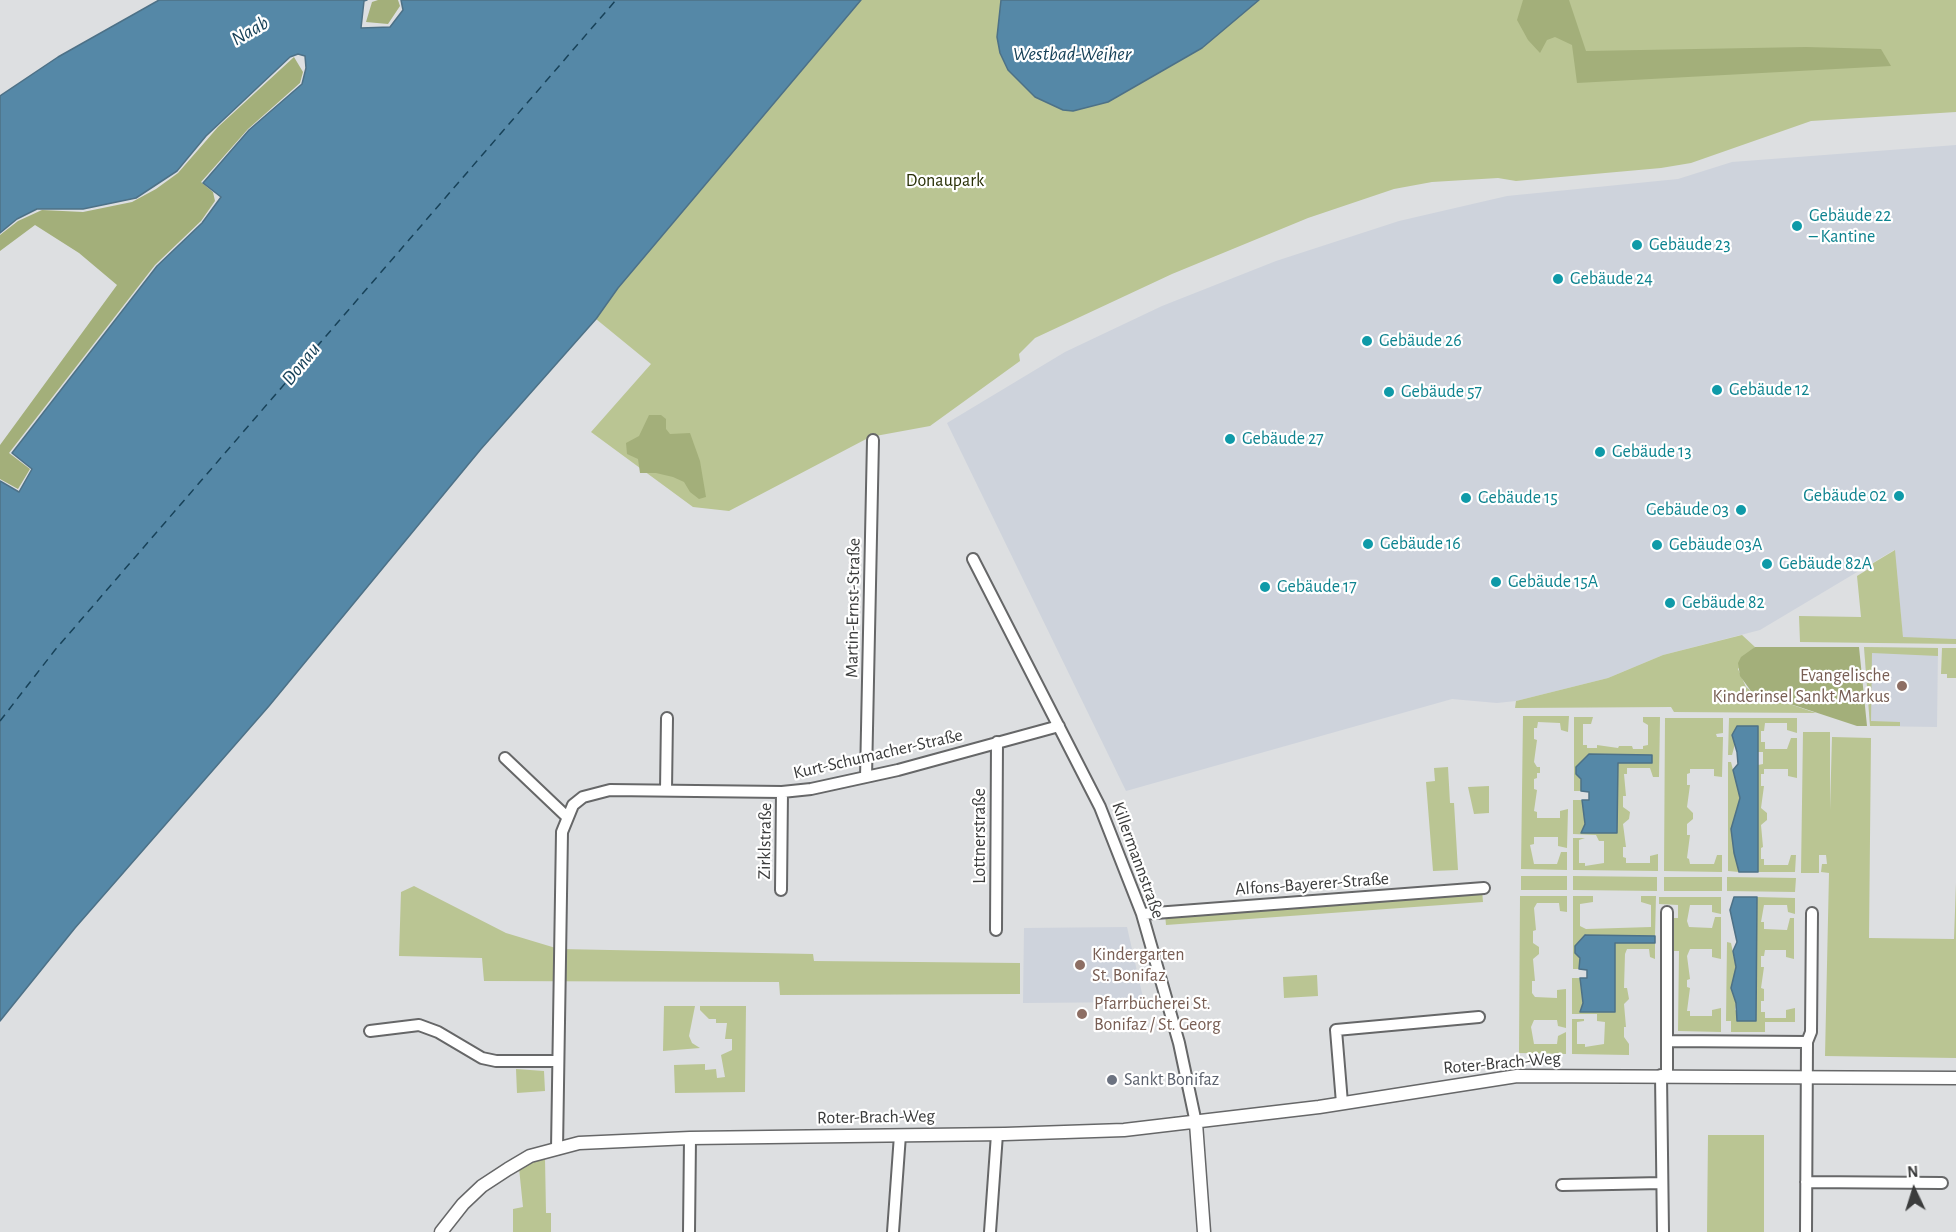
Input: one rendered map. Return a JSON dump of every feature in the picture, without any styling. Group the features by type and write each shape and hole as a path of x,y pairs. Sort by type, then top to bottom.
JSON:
{"street":[{"name":"Martin-Ernst-Straße","path":"866,777 873,440"},
{"name":"Killermannstraße","path":"973,559 1100,807 1142,914 1179,1042 1196,1123 1204,1232"},
{"path":"666,790 667,718"},
{"name":"Kurt-Schumacher-Straße","path":"567,816 573,805 596,792 666,790 782,792 811,789 866,777 1059,726"},
{"name":"Lottnerstraße","path":"996,930 997,742"},
{"path":"505,758 567,816 561,832 557,1149"},
{"name":"Zirklstraße","path":"781,890 782,792"},
{"name":"Alfons-Bayerer-Straße","path":"1142,914 1484,888"},
{"path":"1663,1232 1667,912"},
{"path":"1806,1232 1807,1076 1808,1042 1811,1032 1812,913"},
{"path":"1342,1103 1336,1030 1479,1017"},
{"path":"370,1031 419,1025 438,1032 482,1058 496,1061 558,1061"},
{"path":"1667,1041 1808,1042"},
{"name":"Roter-Brach-Weg","path":"441,1232 463,1204 482,1186 530,1156 606,1141 1124,1130 1196,1123 1342,1103 1509,1077 1664,1075 1956,1078"},
{"path":"990,1232 997,1134"},
{"path":"893,1232 900,1135"},
{"path":"689,1232 690,1138"},
{"path":"1806,1182 1942,1182"},
{"path":"1562,1185 1662,1183"}],"shaded area":[{"path":"1956,145 1956,639 1903,638 1894,550 1760,630 1663,655 1608,678 1516,701 1497,703 1452,699 1126,791 947,423 1065,352 1162,306 1276,261 1399,221 1507,196 1678,179 1732,162"},
{"name":"Evangelische Kinderinsel Sankt Markus","path":"1864,647 1938,648 1937,727 1870,726"},
{"name":"Kindergarten St. Bonifaz","path":"1127,927 1144,1002 1023,1003 1024,928"}],"green space":[{"path":"398,0 400,6 388,24 366,22 372,2"},
{"name":"Donaupark","path":"861,0 1956,0 1956,112 1811,121 1691,163 1661,168 1516,181 1498,178 1432,182 1394,189 1308,218 1172,274 1035,338 1019,354 1020,361 930,426 870,437 729,511 693,507 591,432 651,364 596,319 618,288"},
{"path":"1523,0 1569,0 1586,51 1806,47 1881,49 1891,66 1577,83 1572,45 1555,37 1547,40 1540,53 1528,40 1517,20"},
{"path":"294,57 303,72 300,83 248,129 201,182 213,192 215,201 201,221 155,265 9,453 30,469 18,489 0,479 0,445 117,285 79,253 35,225 0,251 0,235 18,221 42,210 83,212 132,202 156,189 178,173 218,127"},
{"path":"649,415 661,415 666,419 666,429 670,434 690,433 700,461 706,497 699,499 690,492 684,482 673,477 656,473 640,473 638,459 627,454 626,443 639,436"},
{"path":"1895,550 1903,637 1956,639 1956,644 1800,642 1799,616 1861,617 1857,576"},
{"path":"1742,635 1755,647 1738,669 1746,687 1751,691 1816,713 1674,712 1671,707 1515,708 1516,701 1608,678 1663,655"},
{"path":"1755,647 1859,647 1867,726 1857,726 1751,691 1740,676 1738,663 1741,657"},
{"path":"1864,647 1938,648 1938,656 1872,653 1871,721 1900,722 1900,726 1870,726"},
{"path":"1942,648 1956,648 1956,678 1947,678 1947,674 1941,674"},
{"path":"1523,716 1569,716 1568,732 1561,730 1560,723 1538,722 1537,728 1534,728 1534,739 1537,740 1534,762 1537,767 1540,767 1540,773 1537,773 1537,778 1534,779 1534,789 1537,790 1534,811 1537,812 1537,818 1560,818 1560,811 1568,809 1567,848 1558,846 1558,837 1534,837 1534,844 1530,845 1534,864 1557,864 1561,852 1567,852 1567,870 1521,869"},
{"path":"1574,717 1593,717 1591,724 1583,724 1583,745 1587,745 1587,748 1597,748 1597,745 1618,748 1619,746 1632,746 1633,749 1643,749 1643,746 1648,745 1648,725 1643,722 1643,717 1660,717 1659,777 1653,777 1650,768 1627,768 1627,774 1624,774 1626,796 1623,796 1623,807 1630,812 1629,819 1623,824 1626,847 1623,847 1623,857 1626,858 1626,863 1650,863 1650,856 1658,854 1658,871 1573,870 1573,838 1585,838 1579,840 1579,863 1585,863 1585,866 1604,863 1604,841 1599,841 1596,835 1573,834 1573,800 1582,800 1585,825 1581,833 1618,763 1652,763 1589,754 1581,779 1581,791 1574,791"},
{"path":"1665,718 1723,718 1723,733 1716,734 1717,737 1723,737 1722,777 1714,776 1714,769 1690,769 1690,773 1687,774 1687,785 1690,785 1687,807 1693,813 1693,819 1687,824 1687,835 1690,835 1687,858 1690,864 1714,864 1717,855 1722,855 1722,872 1664,871"},
{"path":"1729,718 1797,718 1797,733 1787,730 1787,723 1765,723 1764,731 1761,731 1761,742 1765,742 1765,749 1787,749 1791,738 1797,738 1797,778 1788,776 1788,769 1764,769 1764,774 1761,774 1761,786 1764,786 1761,808 1767,813 1767,820 1761,825 1763,847 1761,848 1761,859 1764,859 1764,865 1788,865 1791,855 1796,855 1795,872 1758,872 1758,765 1763,764 1763,752 1758,752 1758,726 1732,735 1735,744 1732,755 1728,755"},
{"path":"1803,732 1830,732 1830,810 1832,737 1871,738 1869,938 1954,939 1956,883 1956,1058 1825,1056 1829,873 1821,872 1822,864 1827,864 1826,855 1819,855 1819,873 1801,873"},
{"path":"1728,762 1731,762 1740,798 1731,829 1739,872 1728,871"},
{"path":"1448,767 1450,803 1454,803 1458,870 1433,871 1426,782 1435,781 1434,768"},
{"path":"1489,786 1489,813 1474,814 1468,787"},
{"path":"1521,876 1567,876 1567,890 1521,890"},
{"path":"1573,876 1657,877 1657,891 1573,890"},
{"path":"1664,877 1722,877 1722,891 1664,891"},
{"path":"1727,877 1796,878 1795,892 1727,891"},
{"path":"414,886 506,933 559,949 813,954 814,961 1020,963 1020,994 780,995 779,982 484,981 482,958 399,956 401,892"},
{"path":"1482,890 1483,902 1166,925 1165,914"},
{"path":"1520,896 1567,896 1567,912 1560,911 1559,903 1537,903 1534,908 1536,930 1533,931 1533,943 1539,947 1539,954 1533,959 1535,981 1532,981 1532,993 1535,997 1557,998 1557,990 1566,989 1566,1028 1558,1026 1557,1020 1534,1020 1531,1027 1534,1044 1557,1044 1558,1036 1566,1032 1566,1054 1519,1053"},
{"path":"1573,896 1593,896 1593,902 1580,904 1580,926 1586,929 1651,927 1651,905 1641,902 1641,896 1656,896 1655,936 1585,935 1579,969 1573,969"},
{"path":"1659,897 1721,897 1721,914 1712,912 1712,905 1690,905 1687,921 1689,927 1712,928 1715,917 1721,917 1721,959 1712,957 1712,949 1690,949 1687,956 1690,979 1687,980 1687,987 1690,988 1687,1011 1690,1011 1690,1016 1712,1016 1712,1010 1721,1008 1721,1032 1678,1031 1679,951 1672,951 1671,918 1678,918 1678,905 1659,904"},
{"path":"1757,897 1795,898 1795,914 1788,912 1787,905 1764,905 1761,922 1764,922 1764,929 1787,930 1790,918 1794,918 1794,959 1786,957 1786,950 1765,950 1764,956 1761,956 1761,967 1764,967 1761,988 1764,989 1764,1001 1761,1001 1761,1012 1765,1012 1765,1018 1786,1018 1786,1010 1795,1008 1795,1022 1765,1022 1765,1032 1731,1032 1731,1021 1726,1021 1727,942 1731,943 1736,967 1731,988 1736,1003 1735,1010 1756,1021"},
{"path":"1615,943 1655,943 1655,959 1650,957 1649,949 1627,949 1625,954 1624,988 1627,988 1629,999 1624,1004 1626,1027 1624,1027 1624,1037 1629,1044 1629,1055 1572,1054 1572,1019 1584,1019 1584,1021 1577,1022 1577,1044 1585,1044 1585,1047 1604,1044 1605,1022 1597,1021 1597,1014 1572,1014 1572,978 1580,978 1583,1003 1580,1012"},
{"path":"1317,975 1318,996 1284,998 1283,977"},
{"path":"664,1006 695,1006 689,1036 692,1043 700,1048 663,1051"},
{"path":"700,1006 746,1006 745,1092 675,1093 674,1065 705,1064 705,1070 716,1069 717,1078 725,1077 721,1055 732,1050 732,1039 725,1039 727,1023 716,1023 716,1019 709,1019 700,1010"},
{"path":"516,1069 544,1071 545,1091 517,1093"},
{"path":"1708,1135 1764,1135 1764,1232 1707,1232"},
{"path":"545,1158 546,1213 551,1213 551,1232 513,1232 513,1209 523,1207 519,1168"}],"water":[{"path":"159,0 367,0 364,1 361,28 390,27 403,10 401,0 861,0 618,288 596,319 481,449 269,706 75,928 0,1021 0,481 19,492 32,469 12,453 157,266 202,223 221,197 203,183 249,130 302,84 306,68 305,56 298,54 290,57 206,136 177,171 136,198 83,209 37,209 17,219 0,233 0,96 58,57"},
{"name":"Westbad-Weiher","path":"1001,0 1259,0 1202,48 1108,102 1073,111 1063,110 1035,97 1008,70 1000,53 997,37"},
{"path":"1737,726 1758,726 1758,872 1739,872 1734,853 1731,829 1740,798 1733,770 1738,764 1732,735"},
{"path":"1589,754 1652,755 1652,763 1618,763 1617,833 1581,833 1585,824 1582,800 1589,800 1589,792 1581,791 1581,779 1576,774 1576,767"},
{"path":"1734,897 1757,897 1756,1021 1737,1021 1736,1003 1731,988 1736,967 1733,951 1737,942 1730,910"},
{"path":"1585,935 1655,936 1655,943 1615,943 1615,1012 1580,1012 1583,1003 1580,978 1587,978 1587,970 1579,969 1580,958 1575,953 1575,946"}],"ferry route":[{"path":"0,721 55,650 616,0"}],"place":[{"name":"Gebäude 22 – Kantine","path":"1797,226"},
{"name":"Gebäude 23","path":"1637,245"},
{"name":"Gebäude 24","path":"1558,279"},
{"name":"Gebäude 26","path":"1367,341"},
{"name":"Gebäude 12","path":"1717,390"},
{"name":"Gebäude 57","path":"1389,392"},
{"name":"Gebäude 27","path":"1230,439"},
{"name":"Gebäude 13","path":"1600,452"},
{"name":"Gebäude 02","path":"1899,496"},
{"name":"Gebäude 15","path":"1466,498"},
{"name":"Gebäude 03","path":"1741,510"},
{"name":"Gebäude 16","path":"1368,544"},
{"name":"Gebäude 03A","path":"1657,545"},
{"name":"Gebäude 82A","path":"1767,564"},
{"name":"Gebäude 15A","path":"1496,582"},
{"name":"Gebäude 17","path":"1265,587"},
{"name":"Gebäude 82","path":"1670,603"},
{"name":"Evangelische Kinderinsel Sankt Markus","path":"1902,686"},
{"name":"Kindergarten St. Bonifaz","path":"1080,965"},
{"name":"Pfarrbücherei St. Bonifaz / St. Georg","path":"1082,1014"},
{"name":"Sankt Bonifaz","path":"1112,1080"}],"water label":[{"name":"Naab","path":"250,31"},
{"name":"Donau","path":"301,364"}]}
